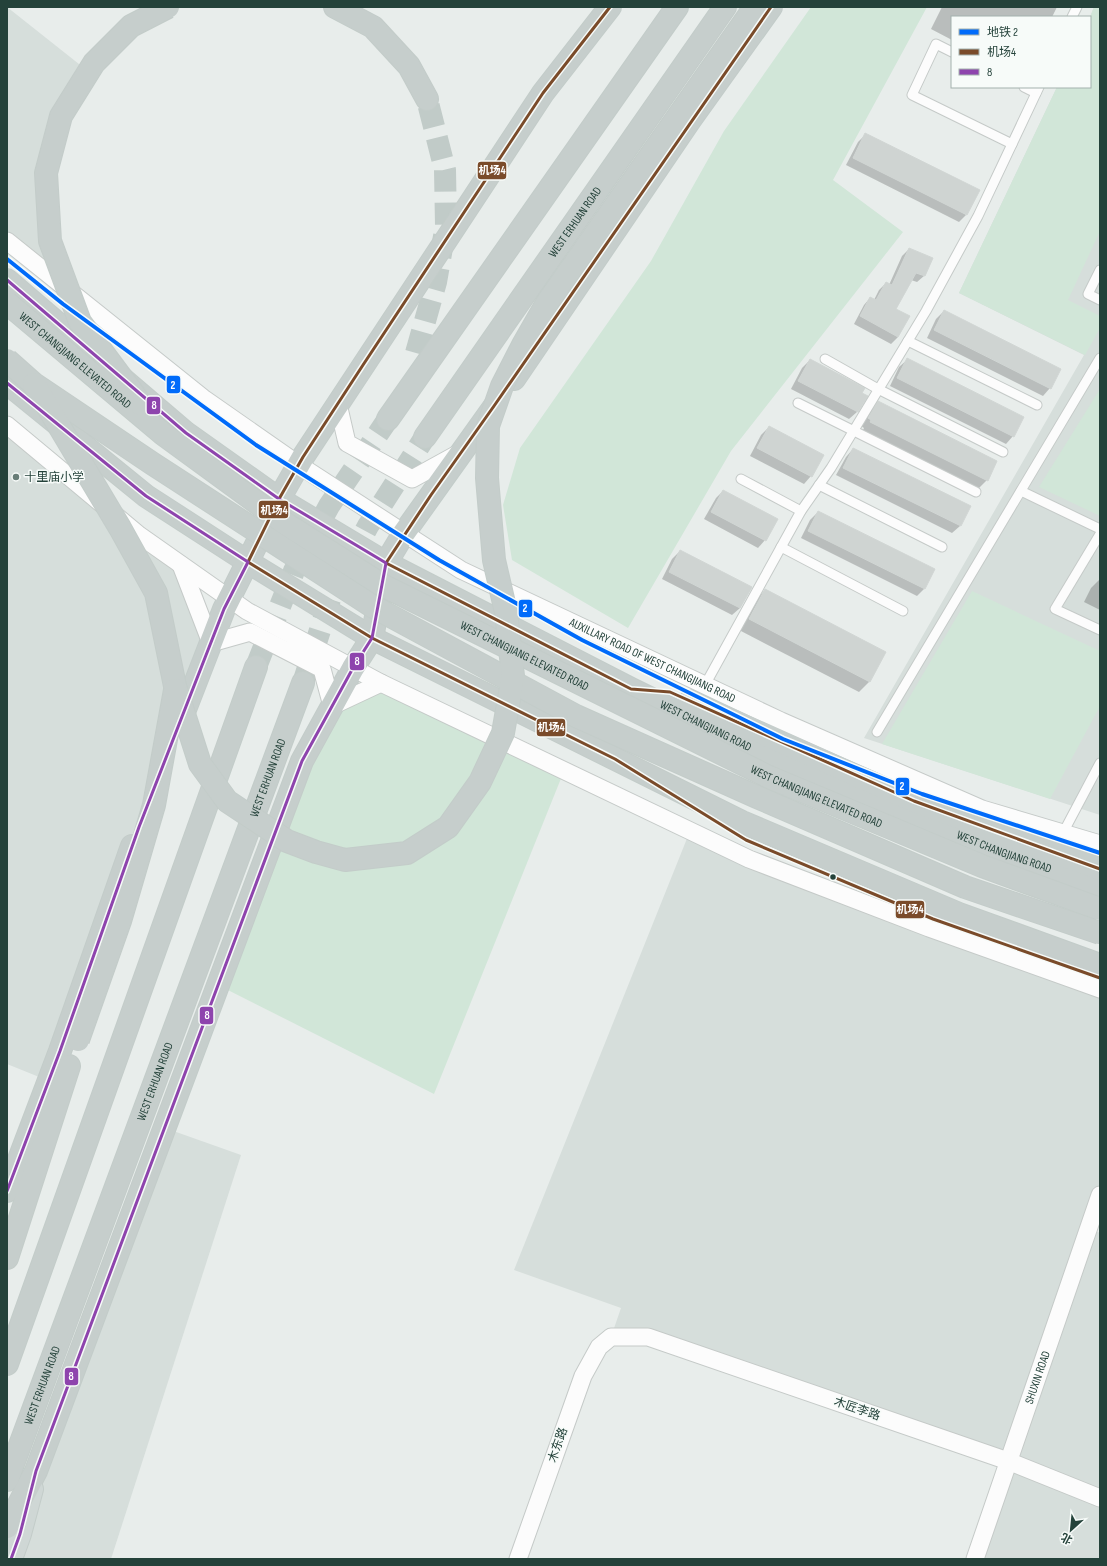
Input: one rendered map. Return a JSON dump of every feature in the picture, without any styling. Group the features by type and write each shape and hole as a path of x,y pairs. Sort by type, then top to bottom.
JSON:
{"highway":[{"path":"163,434 80,322 50,241 46,173 61,116 94,63 131,26 168,7"},
{"path":"335,7 373,27 409,66 427,99"},
{"path":"7,1191 60,1051 139,827 229,599 299,465 338,404 543,93 610,7"},
{"path":"388,418 677,7"},
{"name":"WEST ERHUAN ROAD","path":"425,437 725,7"},
{"name":"WEST ERHUAN ROAD","path":"36,1471 302,761 352,668 372,638 386,562 404,533 509,386 690,120 771,7"},
{"path":"34,384 120,528 156,593 175,686 200,764 226,801 287,841 316,852 345,860 407,853 448,827 480,782 503,733 513,676 506,612 494,560 487,478 488,426 502,386 523,345 548,303 752,10"},
{"name":"WEST CHANGJIANG ROAD","path":"7,280 186,433 280,499 386,562 631,689 770,757 996,850 1100,886"},
{"name":"WEST CHANGJIANG ELEVATED ROAD","path":"7,303 163,434 286,524 382,585 769,777 982,866 1100,909"},
{"path":"402,399 416,353"},
{"name":"WEST CHANGJIANG ELEVATED ROAD","path":"7,360 34,384 153,464 372,606 576,716 757,797 965,887 1100,933"},
{"path":"7,383 146,496 248,562 372,638 742,822 959,914 1100,965"},
{"path":"7,1364 256,666"},
{"name":"WEST ERHUAN ROAD","path":"7,1480 303,683"},
{"path":"7,1258 78,1040 120,921 154,805 175,686"},
{"path":"631,689 670,692 914,801 1100,868"},
{"path":"615,759 746,840 933,919 1100,978"},
{"path":"7,1526 36,1471"}],"main road":[{"name":"WEST ERHUAN ROAD","path":"11,1559 20,1534 36,1471"}],"street":[{"name":"AUXILLARY ROAD OF WEST CHANGJIANG ROAD","path":"7,241 204,398 299,465 461,570 781,721 982,809 1100,844"},
{"path":"338,404 347,443 412,479 462,451"},
{"path":"7,425 140,536 246,611 380,683 749,859 929,928 1100,989"},
{"path":"181,565 211,643 250,632 322,669 332,706 380,683"},
{"name":"SHUXIN ROAD","path":"975,1559 1100,1195"},
{"name":"木匠李路","path":"611,1337 648,1337 1008,1461 1100,1498"},
{"name":"木东路","path":"518,1559 582,1376 599,1347 611,1337"}],"lane":[{"path":"1072,16 1077,7"},
{"path":"951,52 936,44 912,95 1012,144"},
{"path":"705,685 801,511 853,431 908,341 978,216 1038,90"},
{"path":"1100,270 1088,294 1100,300"},
{"path":"908,341 1037,405"},
{"path":"877,732 1100,358"},
{"path":"826,359 878,389 1003,452"},
{"path":"798,403 976,492"},
{"path":"741,480 801,511"},
{"path":"819,485 942,547"},
{"path":"1021,491 1100,529"},
{"path":"1100,534 1055,609 1100,630"},
{"path":"781,547 902,611"},
{"path":"1063,833 1100,763"}],"shaded area":[{"path":"7,7 89,72 46,173 68,290 7,241"},
{"path":"1094,7 1100,7 1100,815 864,738 1084,355 959,293 1057,88 1091,88 1090,16"},
{"path":"7,425 181,565 211,643 49,1081 7,1064"},
{"path":"690,831 1100,989 1100,1195 1089,1228 1100,1233 1100,1559 975,1559 1008,1461 648,1337 611,1337 621,1308 514,1270"},
{"path":"165,1128 241,1155 111,1559 11,1559"}],"green space":[{"path":"811,7 927,7 833,180 903,232 731,451 628,628 512,560 503,505 520,448 651,261 724,131"},
{"path":"1094,7 1100,7 1100,231 1068,300 1100,316 1100,328 1085,355 959,293 1057,88 1091,88 1090,16"},
{"path":"1100,389 1100,516 1039,487"},
{"path":"972,591 1100,651 1100,706 1050,799 882,744"},
{"path":"381,683 564,771 434,1094 218,985 332,706"}],"building":[{"path":"865,133 980,190 967,215 853,158"},
{"path":"909,248 933,258 925,276 916,273 896,309 910,316 898,337 860,316 870,297 876,300 886,282 892,285"},
{"path":"944,310 1061,369 1051,389 934,330"},
{"path":"907,358 1024,417 1014,437 897,378"},
{"path":"810,359 865,388 862,393 868,396 858,412 798,381"},
{"path":"878,401 997,461 988,481 870,422 871,420 868,418"},
{"path":"769,426 824,455 812,477 757,448"},
{"path":"853,448 971,506 961,526 843,468"},
{"path":"723,490 778,519 766,541 711,512"},
{"path":"818,511 935,569 925,589 808,531"},
{"path":"680,550 752,587 740,608 669,572"},
{"path":"765,589 886,652 870,682 749,619"}],"tunnel":[{"path":"416,353 436,282 446,225 445,170 427,99"},
{"path":"256,667 294,571 329,506 388,419"},
{"path":"303,683 332,593 368,526 425,437"}],"metro line":[{"name":"2","path":"7,259 63,304 256,445 439,560 582,640 783,739 922,794 1100,853"}],"transit line":[{"name":"机场4","path":"610,7 543,93 363,365 303,457 279,499 248,562 372,638 615,759 746,840 933,919 1100,978"},
{"name":"机场4","path":"771,7 431,495 386,563 631,689 670,692 914,801 1100,869"},
{"name":"8","path":"7,280 186,433 279,499 386,563 372,638 353,668 302,761 36,1471 20,1534 11,1559"},
{"name":"8","path":"7,383 146,496 248,562 224,609 139,827 60,1051 7,1191"}],"place":[{"name":"十里庙小学","path":"16,477"}]}
